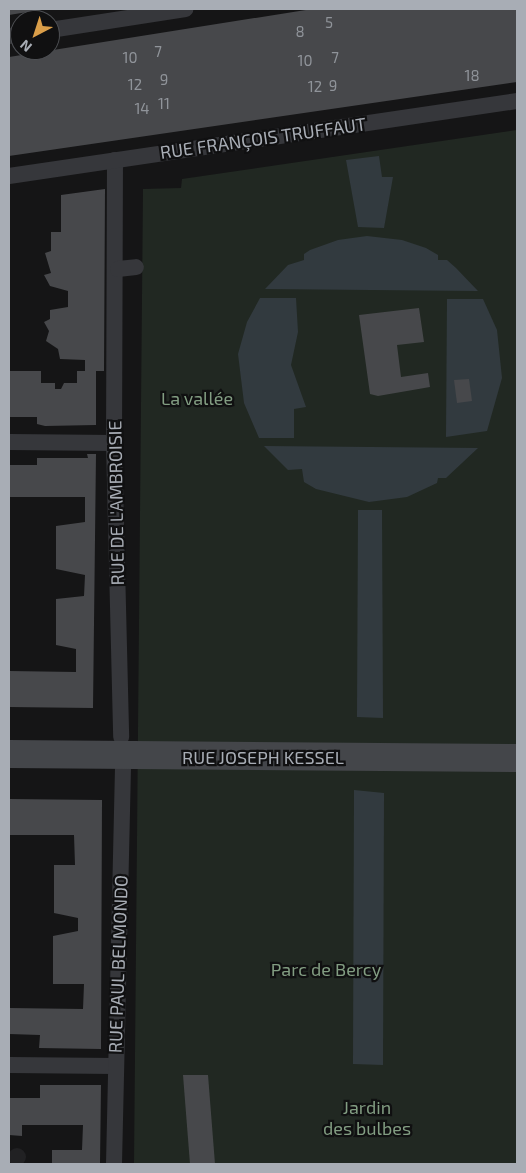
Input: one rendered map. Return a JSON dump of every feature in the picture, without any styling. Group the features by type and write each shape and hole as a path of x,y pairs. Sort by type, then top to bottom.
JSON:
{"main road":[{"name":"RUE JOSEPH KESSEL","path":"9,754 517,758"}],"street":[{"path":"60,28 185,9"},
{"name":"RUE FRANÇOIS TRUFFAUT","path":"9,176 517,101"},
{"name":"RUE DE L'AMBROISIE","path":"115,160 118,268 114,443 121,737"},
{"path":"118,268 136,267"},
{"path":"9,442 114,443"},
{"name":"RUE PAUL BELMONDO","path":"114,1164 123,764"},
{"path":"9,1065 115,1066"}],"shaded area":[{"path":"379,156 382,177 393,177 384,228 358,227 346,160"},
{"path":"367,236 402,240 426,248 438,255 438,260 447,260 478,291 265,289 288,265 304,260 304,254 310,250 338,240"},
{"path":"260,298 296,298 298,332 291,365 306,407 294,409 294,438 259,438 244,403 238,354 247,322"},
{"path":"447,299 483,299 497,330 502,378 487,431 446,437"},
{"path":"264,446 478,448 446,478 438,478 437,483 407,497 369,502 316,489 304,482 302,469 288,470"},
{"path":"358,510 382,510 383,718 357,717"},
{"path":"354,790 384,793 383,1065 353,1064"},
{"path":"17,1148 23,1151 26,1157 23,1163 17,1166 11,1163 8,1157 11,1151"}],"green space":[{"name":"Parc de Bercy","path":"517,130 517,1164 134,1164 143,189 181,188 182,179"}],"building":[{"path":"9,9 40,9 10,10 9,15"},
{"path":"312,9 517,9 517,82 9,156 9,57 10,60 60,60 60,49"},
{"path":"105,189 104,371 96,371 96,425 45,426 37,424 37,417 9,417 9,371 41,371 41,383 55,383 55,389 61,389 64,383 77,383 77,371 85,371 85,360 60,359 58,349 46,341 49,331 44,322 50,319 50,310 68,307 68,291 50,286 44,275 51,273 45,253 51,251 51,232 61,232 61,195"},
{"path":"419,308 424,342 397,345 401,377 428,373 430,387 378,396 370,394 359,315"},
{"path":"469,379 472,401 457,403 454,380"},
{"path":"87,454 96,454 93,708 9,707 9,671 76,672 76,649 56,645 56,599 84,596 85,575 56,569 56,526 85,522 85,497 9,497 9,465 37,465 37,458 88,458"},
{"path":"9,799 102,800 101,1049 39,1048 40,1035 9,1034 9,1008 83,1009 84,984 53,984 53,936 78,931 78,918 54,913 54,865 75,865 74,835 9,835"},
{"path":"183,1075 208,1075 215,1164 190,1164"},
{"path":"40,1085 101,1085 100,1164 52,1164 52,1150 82,1150 83,1125 22,1125 22,1136 9,1135 9,1098 40,1098"}],"park label":[{"name":"La vallée","path":"197,398"},
{"name":"Jardin des bulbes","path":"367,1118"}]}
